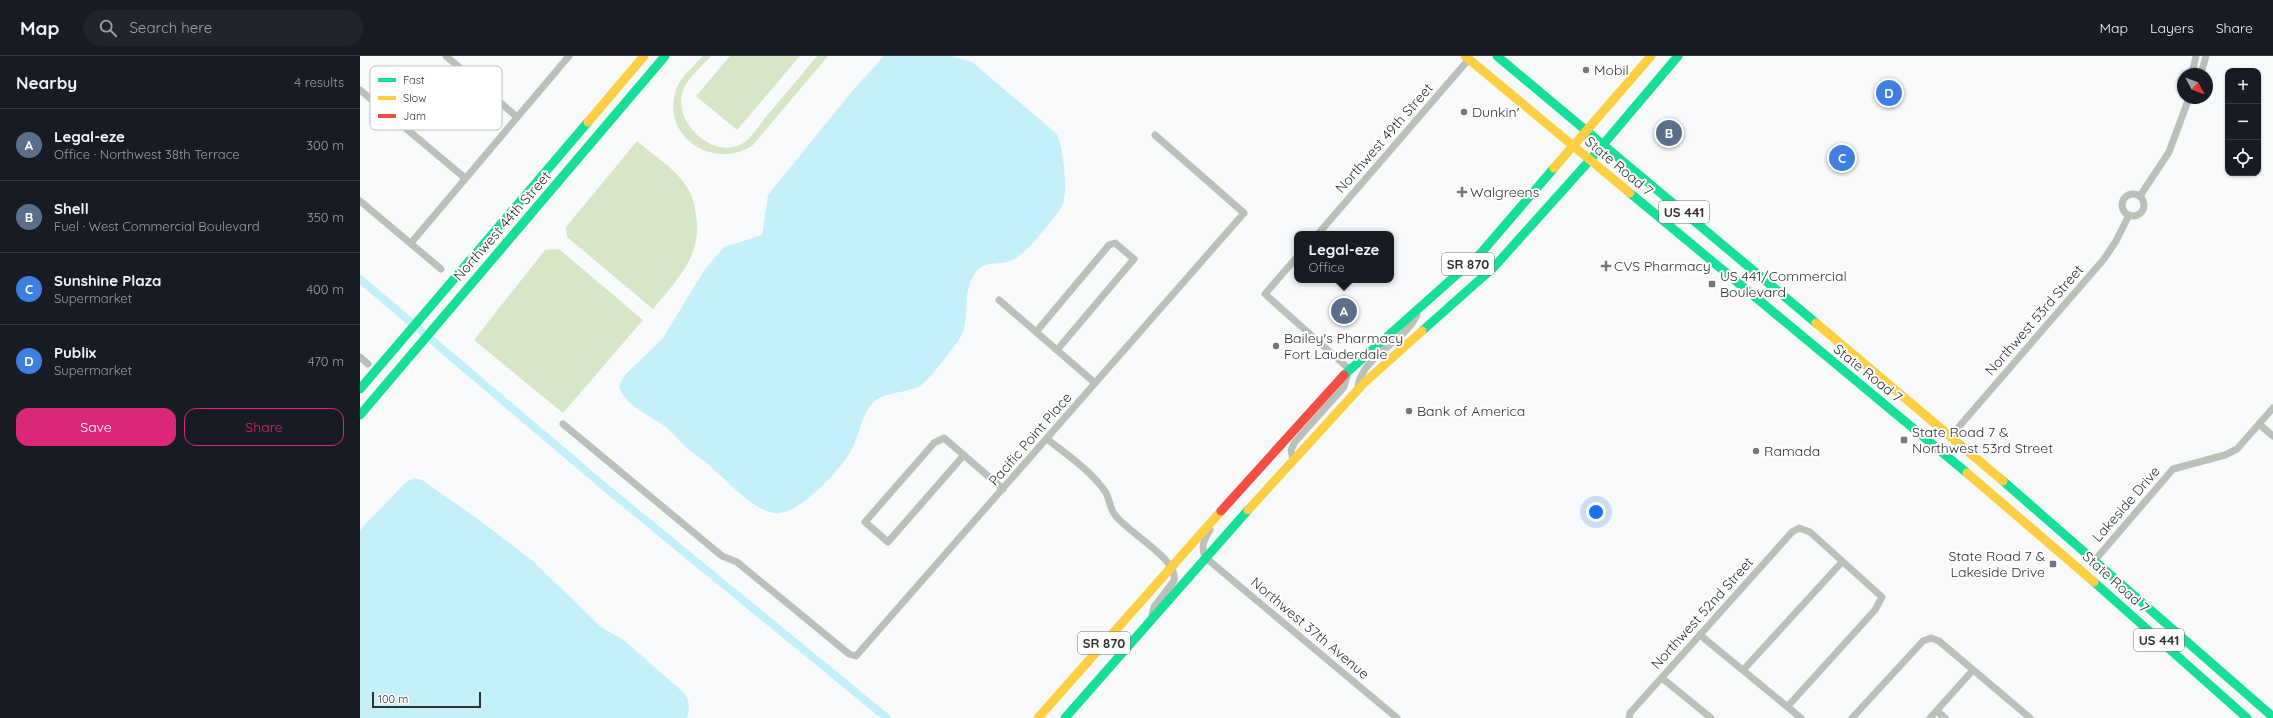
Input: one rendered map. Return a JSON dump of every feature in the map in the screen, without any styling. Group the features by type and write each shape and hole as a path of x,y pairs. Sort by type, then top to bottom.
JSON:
{"main road":[{"name":"Northwest 44th Street","path":"360,389 644,56"},
{"name":"Northwest 44th Street","path":"360,415 665,56"},
{"name":"State Road 7","path":"1497,56 1972,454 2273,717"},
{"name":"SR 870","path":"1038,718 1292,430 1349,369 1481,253 1652,56"},
{"name":"SR 870","path":"1065,718 1293,459 1357,390 1494,267 1590,160 1678,56"},
{"name":"State Road 7","path":"1467,58 1940,449 2072,562 2247,718"},
{"path":"1799,334 1815,330 1829,334"},
{"path":"373,374 386,385"},
{"path":"1921,434 1943,440 1950,436"},
{"path":"1940,449 1957,449 1972,454"},
{"path":"2072,562 2083,565 2095,560"},
{"path":"2198,674 2213,672 2229,679"}],"street":[{"path":"446,56 458,66"},
{"path":"411,243 569,56"},
{"path":"2193,68 2196,56"},
{"path":"2203,68 2206,56"},
{"name":"Northwest 49th Street","path":"1321,231 1467,58"},
{"path":"360,90 370,98"},
{"path":"502,104 517,117"},
{"path":"2140,196 2169,152 2187,104"},
{"path":"408,130 465,178"},
{"name":"Pacific Point Place","path":"563,424 722,556 737,562 849,654 856,656 1244,213 1155,135"},
{"path":"2133,194 2140,196 2144,203 2143,210 2136,215 2129,215 2123,209 2124,198 2133,194"},
{"path":"360,201 441,269"},
{"name":"Northwest 53rd Street","path":"1950,436 2104,259 2116,241 2129,215"},
{"path":"1036,332 1109,245 1115,243 1134,259 1057,350"},
{"path":"1293,459 1291,450 1295,442 1344,387 1349,369 1265,294 1294,260"},
{"path":"999,300 1095,383"},
{"path":"1357,390 1363,371 1411,324 1417,315 1414,311"},
{"path":"360,357 368,364"},
{"name":"Lakeside Drive","path":"2095,560 2173,469 2237,449 2273,408"},
{"path":"2259,424 2273,436"},
{"path":"964,455 888,542 865,522 934,443 944,438 964,455 1003,489"},
{"path":"1047,438 1105,490 1114,515 1158,553 1176,576 1174,582 1154,607 1152,619"},
{"path":"1206,558 1203,553 1204,542 1221,510"},
{"name":"Northwest 52nd Street","path":"1628,718 1630,713 1792,532 1799,528 1810,532 1842,562"},
{"name":"Northwest 37th Avenue","path":"1206,558 1397,718"},
{"path":"1744,669 1842,562 1882,597 1875,610 1788,706"},
{"path":"1700,635 1744,669 1801,718"},
{"path":"1852,718 1923,641 1931,638 1940,641 2030,718"},
{"path":"1930,718 1973,670"},
{"path":"1662,678 1711,718"},
{"path":"1936,711 1945,718"}],"green space":[{"path":"703,56 711,56 693,75 684,88 681,101 683,113 689,125 698,135 709,143 721,147 733,147 745,142 750,137 817,56 828,56 752,146 737,152 721,154 706,151 693,145 683,135 676,122 673,107 678,85 684,76"},
{"path":"730,56 800,56 737,130 696,96"},
{"path":"637,141 680,178 691,195 696,216 697,230 692,255 679,278 653,309 567,237 566,227"},
{"path":"559,249 643,320 563,413 474,340 545,250"}],"water":[{"path":"884,56 952,56 972,62 1057,134 1064,170 1064,200 1062,206 1047,227 1019,256 1008,262 985,265 976,272 968,288 965,323 960,338 929,378 914,389 887,395 875,401 867,410 847,458 829,479 807,499 796,507 785,512 775,513 765,511 734,488 705,461 688,449 661,423 639,410 627,400 619,386 625,375 663,338 705,269 724,247 762,235 768,195 853,90"},
{"path":"414,478 422,480 482,522 534,562 601,627 625,641 684,693 689,705 687,718 360,718 360,530 406,482"}],"waterway":[{"path":"360,279 606,488 887,718"}],"traffic: fast":[{"path":"360,415 665,56"},
{"path":"1497,56 1816,323"},
{"path":"1422,331 1494,267 1590,160 1678,56"},
{"path":"360,389 588,122"},
{"path":"1344,375 1481,253 1554,168"},
{"path":"1630,193 1967,473"},
{"path":"2003,481 2273,717"},
{"path":"1065,718 1248,510"},
{"path":"2094,582 2247,718"}],"traffic: slow":[{"path":"588,122 644,56"},
{"path":"1465,56 1630,193"},
{"path":"1554,168 1651,56"},
{"path":"1816,323 2003,481"},
{"path":"1248,510 1364,383 1422,331"},
{"path":"1967,473 2094,582"},
{"path":"1038,718 1221,511"}],"traffic: jam":[{"path":"1221,511 1344,375"}],"place":[{"name":"Mobil","path":"1586,70"},
{"name":"Publix","path":"1889,93"},
{"name":"Dunkin'","path":"1464,112"},
{"name":"Shell","path":"1669,133"},
{"name":"Sunshine Plaza","path":"1842,158"},
{"name":"Walgreens","path":"1462,192"},
{"name":"CVS Pharmacy","path":"1606,266"},
{"name":"US 441/Commercial Boulevard","path":"1712,284"},
{"name":"Legal-eze","path":"1344,311"},
{"name":"Bailey's Pharmacy Fort Lauderdale","path":"1276,346"},
{"name":"Bank of America","path":"1409,411"},
{"name":"State Road 7 & Northwest 53rd Street","path":"1904,440"},
{"name":"Ramada","path":"1756,451"},
{"name":"State Road 7 & Lakeside Drive","path":"2053,564"}]}
